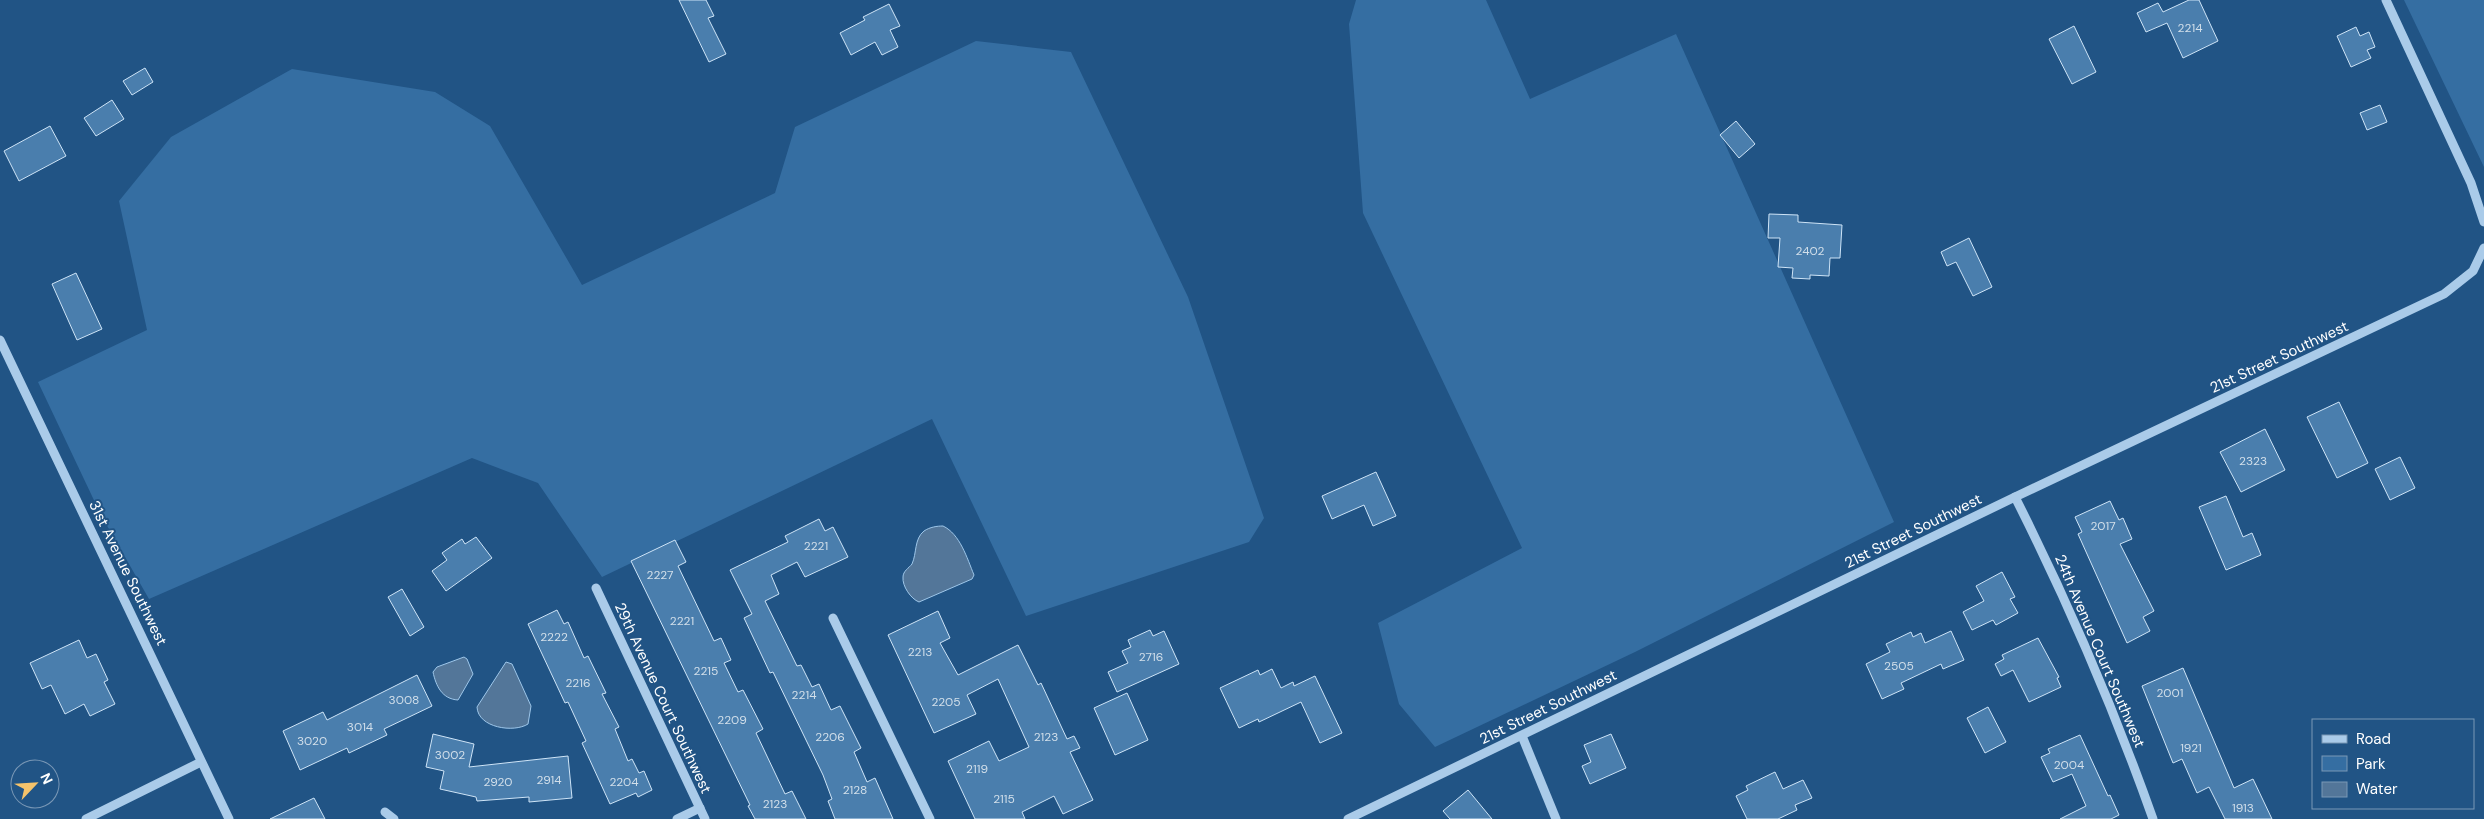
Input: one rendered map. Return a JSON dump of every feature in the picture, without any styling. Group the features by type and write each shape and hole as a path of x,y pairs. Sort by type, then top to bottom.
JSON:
{"street":[{"path":"2386,0 2471,183 2484,222"},
{"name":"21st Street Southwest","path":"1348,819 2015,497 2444,294 2473,271 2481,258 2484,248"},
{"name":"31st Avenue Southwest","path":"0,340 229,819"},
{"name":"24th Avenue Court Southwest","path":"2015,497 2054,573 2111,710 2153,819"},
{"name":"29th Avenue Court Southwest","path":"596,588 705,819"},
{"path":"833,618 930,819"},
{"path":"1522,736 1556,819"},
{"path":"86,819 201,762"},
{"path":"677,819 700,808"},
{"path":"385,812 394,819"}],"green space":[{"path":"1356,0 1486,0 1530,99 1676,34 1894,522 1635,652 1435,747 1399,704 1378,623 1522,548 1363,213 1349,24"},
{"path":"2404,0 2484,0 2484,167"},
{"path":"976,41 1071,52 1188,297 1264,518 1249,542 1026,616 932,419 602,577 538,483 472,458 149,599 101,515 38,382 147,330 119,201 171,137 292,69 435,92 490,126 582,285 775,193 795,127"}],"water":[{"path":"943,526 958,541 966,554 974,575 972,579 919,602 908,592 903,581 903,575 912,564 917,542 921,534 929,529"},
{"path":"464,657 467,659 473,674 458,700 452,699 441,691 433,672 437,667"},
{"path":"506,662 512,664 531,706 528,724 522,727 506,728 490,724 483,720 477,707"}],"building":[{"path":"679,0 706,0 714,16 708,18 726,54 709,62"},
{"path":"2189,0 2199,0 2218,41 2183,58 2167,23 2146,32 2137,13 2158,3 2163,12"},
{"path":"889,4 900,26 890,30 898,47 882,55 875,42 851,55 840,33 865,20 863,17"},
{"path":"2074,26 2096,72 2072,84 2049,39"},
{"path":"2356,27 2360,36 2369,32 2375,47 2367,50 2371,58 2351,67 2337,36"},
{"path":"145,68 153,82 132,95 123,81"},
{"path":"112,100 124,119 96,136 84,118"},
{"path":"2380,105 2387,122 2367,130 2360,113"},
{"path":"1736,121 1755,144 1739,158 1720,135"},
{"path":"50,126 66,156 19,181 4,151"},
{"path":"1769,214 1798,215 1798,222 1842,225 1840,258 1830,258 1829,276 1810,275 1810,279 1792,278 1793,268 1778,267 1780,238 1768,238"},
{"path":"1969,238 1992,287 1973,296 1956,262 1947,266 1941,252"},
{"path":"76,273 102,329 77,340 52,284"},
{"path":"2339,402 2368,463 2337,478 2307,417"},
{"path":"2265,429 2285,470 2241,492 2220,452"},
{"path":"2400,457 2415,488 2390,500 2375,469"},
{"path":"1376,472 1396,516 1373,526 1364,505 1332,519 1322,496"},
{"path":"2226,496 2243,537 2252,533 2261,555 2226,570 2199,507"},
{"path":"2110,501 2119,520 2123,518 2132,539 2120,544 2154,611 2143,617 2150,631 2127,643 2078,534 2082,532 2075,517"},
{"path":"819,519 825,531 833,527 848,557 805,577 797,562 771,575 779,594 765,601 797,666 801,665 812,687 819,684 831,710 840,706 861,748 854,752 867,782 875,778 893,819 835,819 828,801 832,799 823,775 773,672 770,673 744,618 752,614 730,570 788,542 785,536"},
{"path":"476,537 492,558 446,591 432,571 447,560 442,553 462,539 465,544"},
{"path":"675,540 686,562 678,566 714,641 721,638 731,660 724,663 738,692 743,690 763,729 756,733 785,794 792,791 806,819 755,819 748,806 750,805 631,561"},
{"path":"2002,572 2015,597 2010,599 2018,613 1996,625 1993,620 1972,630 1963,612 1984,601 1976,586"},
{"path":"402,589 424,627 410,636 388,597"},
{"path":"557,610 564,624 568,622 584,658 588,656 606,693 602,694 619,727 615,729 628,761 632,759 639,773 644,771 652,790 638,797 636,793 610,804 582,743 586,741 568,702 565,703 528,624"},
{"path":"938,611 950,638 940,643 958,675 1018,645 1038,685 1041,683 1067,739 1074,736 1080,748 1070,752 1093,800 1063,814 1054,796 1022,812 1025,819 975,819 948,761 989,741 999,761 1029,747 998,679 967,695 976,714 934,733 888,635"},
{"path":"1150,630 1153,636 1164,631 1179,664 1117,692 1108,672 1128,663 1122,651 1131,647 1128,640"},
{"path":"1951,631 1964,660 1943,669 1941,664 1901,683 1904,689 1882,699 1866,664 1890,652 1886,644 1911,632 1913,637 1921,633 1925,643"},
{"path":"2038,638 2059,677 2057,678 2061,687 2029,702 2013,670 2001,676 1995,664 2004,659 2002,655"},
{"path":"79,640 87,658 96,654 108,680 104,682 115,704 90,716 84,704 65,714 51,685 42,689 30,663"},
{"path":"2183,668 2234,788 2253,779 2272,819 2225,819 2209,787 2197,793 2182,759 2173,763 2142,686"},
{"path":"1272,669 1281,688 1293,682 1294,686 1315,676 1342,733 1320,743 1301,702 1259,722 1258,719 1239,728 1220,688 1258,670 1260,675"},
{"path":"417,675 432,706 384,729 387,735 349,753 347,748 300,770 283,731 323,712 327,720"},
{"path":"1127,693 1148,740 1115,755 1094,708"},
{"path":"1988,707 2006,742 1985,753 1967,718"},
{"path":"433,734 474,744 469,767 568,756 572,798 529,802 529,797 477,801 476,797 440,789 444,771 426,767"},
{"path":"1611,734 1626,768 1590,784 1582,766 1591,762 1584,745"},
{"path":"2080,735 2108,796 2110,795 2119,815 2111,819 2060,819 2086,806 2072,774 2053,782 2041,757 2050,753 2048,749"},
{"path":"1775,772 1783,789 1803,780 1812,798 1795,805 1797,810 1778,819 1747,819 1736,796 1748,790 1746,786"},
{"path":"1468,790 1492,819 1450,819 1443,811"},
{"path":"314,798 325,819 270,819"}]}
